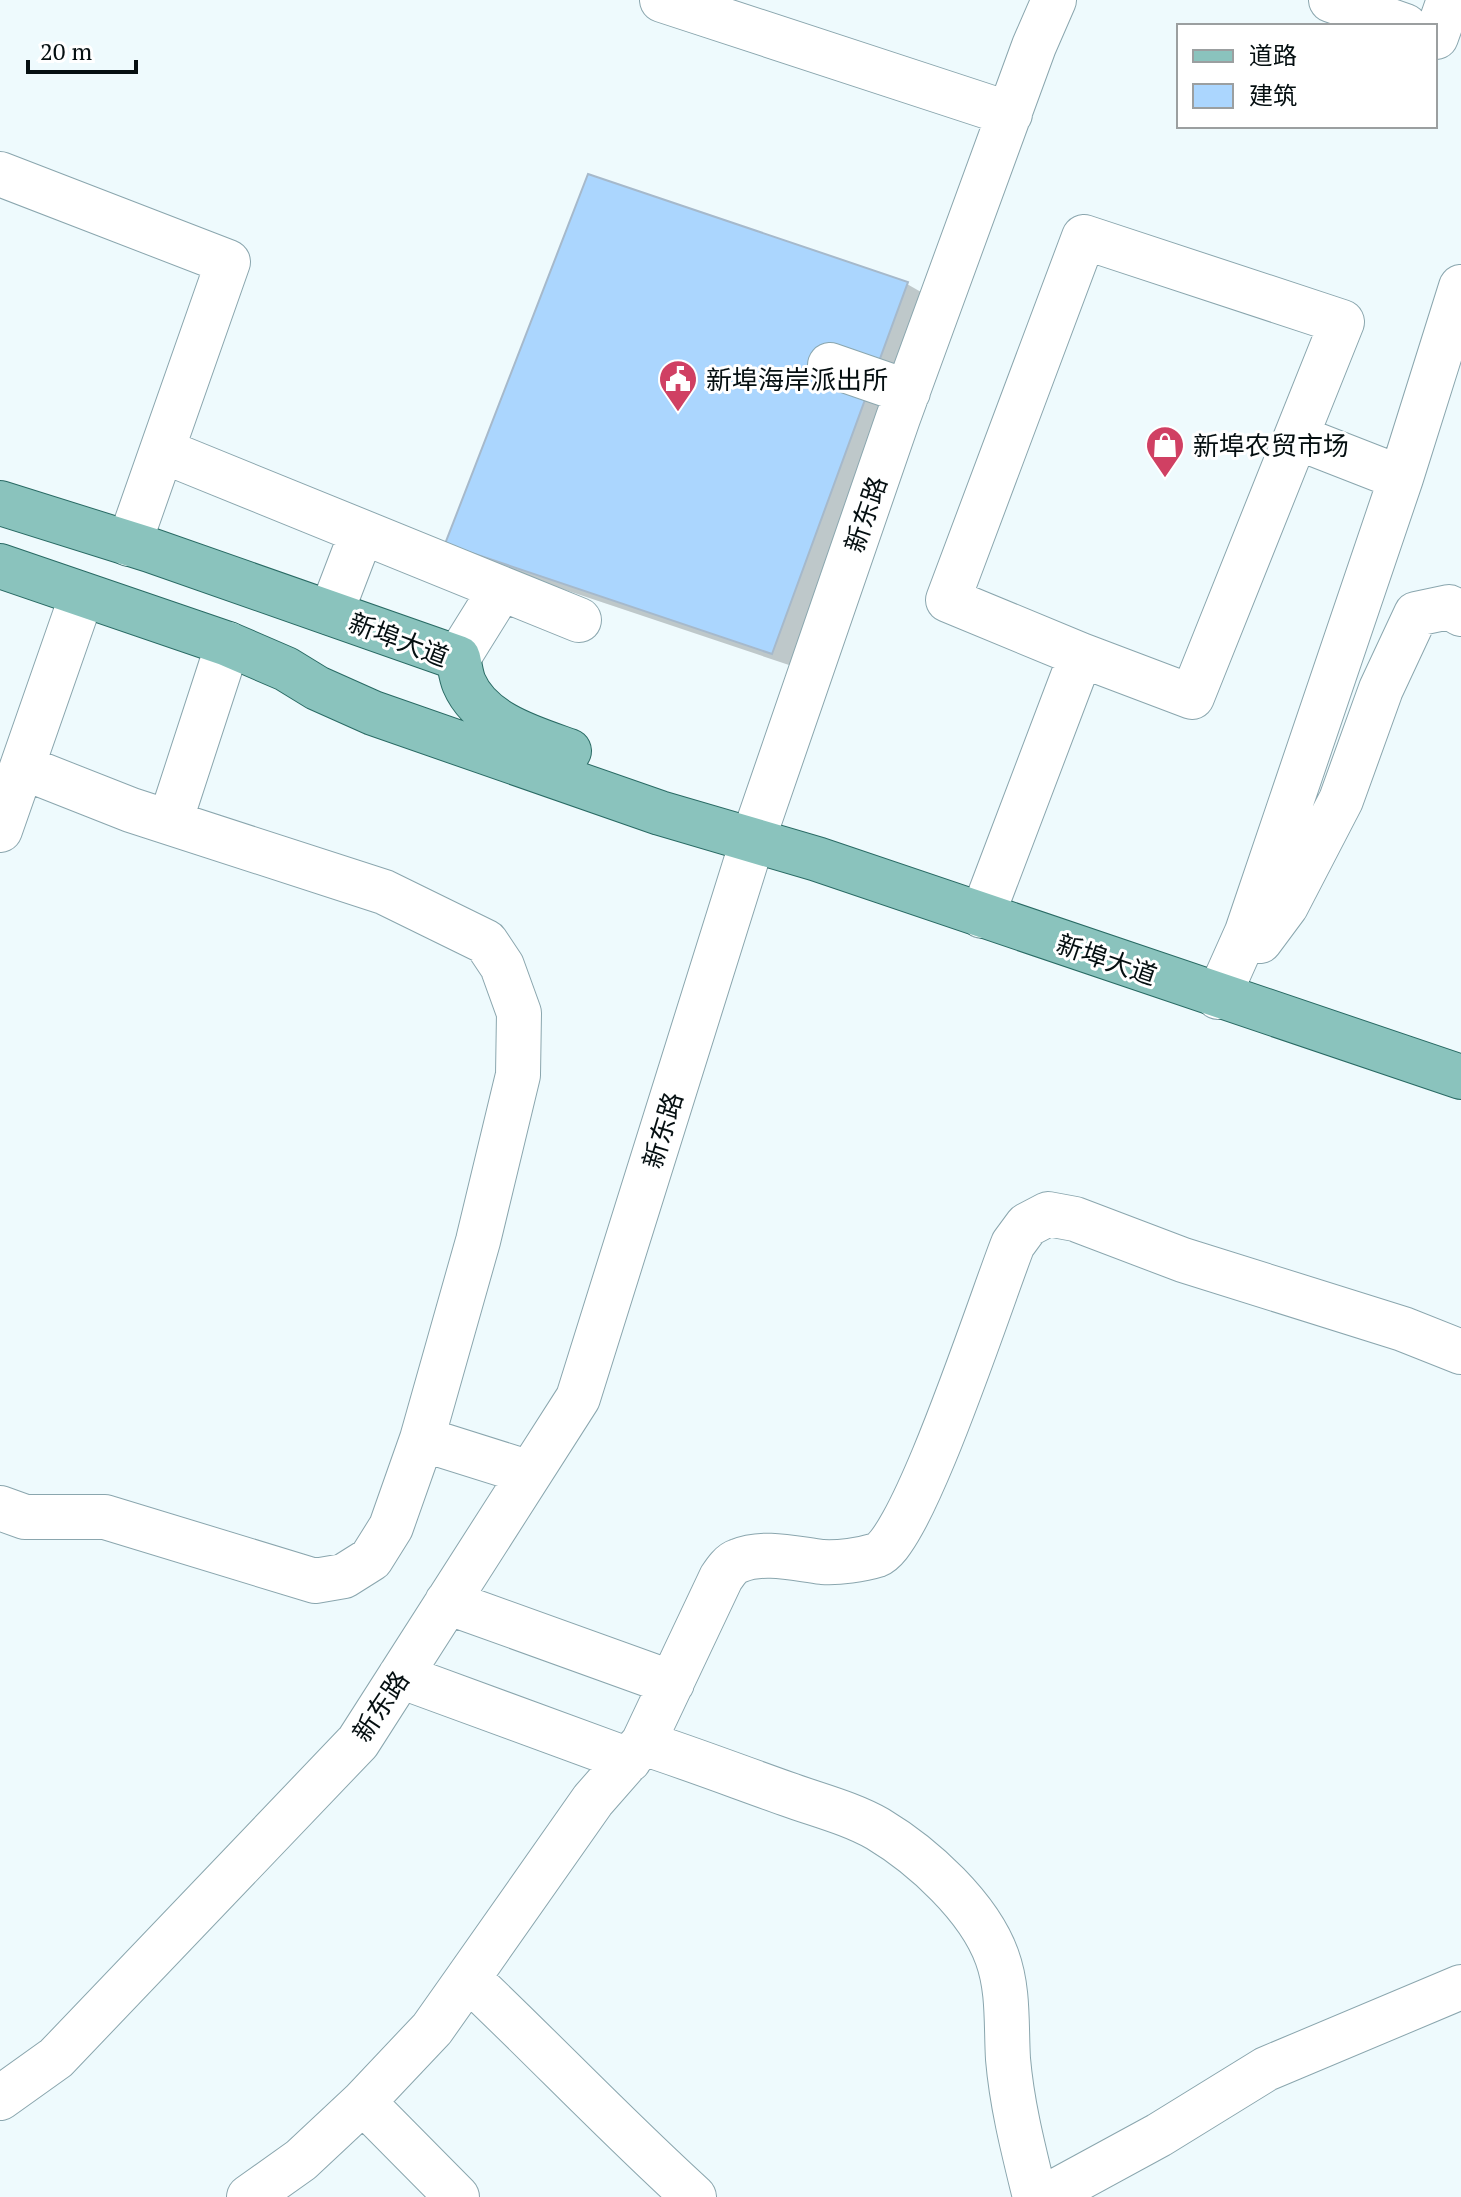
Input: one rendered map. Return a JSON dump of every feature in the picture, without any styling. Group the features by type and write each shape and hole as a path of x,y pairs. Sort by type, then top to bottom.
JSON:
{"main road":[{"name":"新埠大道","path":"0,503 129,544 458,658 464,685 482,709 522,734 700,798 753,839"},
{"name":"新埠大道","path":"0,566 228,644 373,713 660,813 753,839 1461,1077"}],"street":[{"path":"662,0 1010,114"},
{"name":"新东路","path":"0,2098 56,2058 358,1742 578,1398 753,839 908,392 1054,0"},
{"path":"1334,1 1419,24"},
{"path":"0,174 228,262 129,544"},
{"path":"1084,237 1342,322 1192,697 1081,655 948,600 1084,237"},
{"path":"1218,997 1247,932 1401,478 1461,287"},
{"path":"830,365 908,392"},
{"path":"1296,437 1401,478"},
{"path":"163,451 579,620"},
{"path":"331,613 362,532"},
{"path":"458,658 501,589"},
{"path":"0,830 82,595"},
{"path":"1218,997 1286,906 1341,800 1381,689 1416,614 1449,607 1461,614"},
{"path":"170,822 228,644"},
{"path":"982,916 1081,655"},
{"path":"0,1508 25,1517 105,1517 315,1581 344,1576 371,1559 391,1527 422,1439 478,1241 518,1075 519,1013 502,966 486,942 384,892 131,810 22,767"},
{"path":"249,2197 301,2160 363,2102 432,2029 593,1800 636,1751 721,1578 736,1561 794,1557 825,1562 881,1554 911,1509 947,1426 1013,1244 1027,1225 1048,1214 1075,1219 1183,1260 1403,1329 1461,1352"},
{"path":"422,1439 530,1473"},
{"path":"447,1602 672,1683"},
{"path":"400,1676 836,1811 877,1829 913,1854 945,1883 982,1924 998,1958 1007,2004 1008,2060 1016,2114 1035,2197"},
{"path":"468,1978 694,2197"},
{"path":"1045,2197 1159,2135 1266,2069 1461,1987"},
{"path":"363,2102 457,2197"}],"building":[{"name":"新埠海岸派出所","path":"588,174 908,282 772,654 445,544"}],"place":[{"name":"新埠海岸派出所","path":"678,413"},
{"name":"新埠农贸市场","path":"1165,479"}]}
